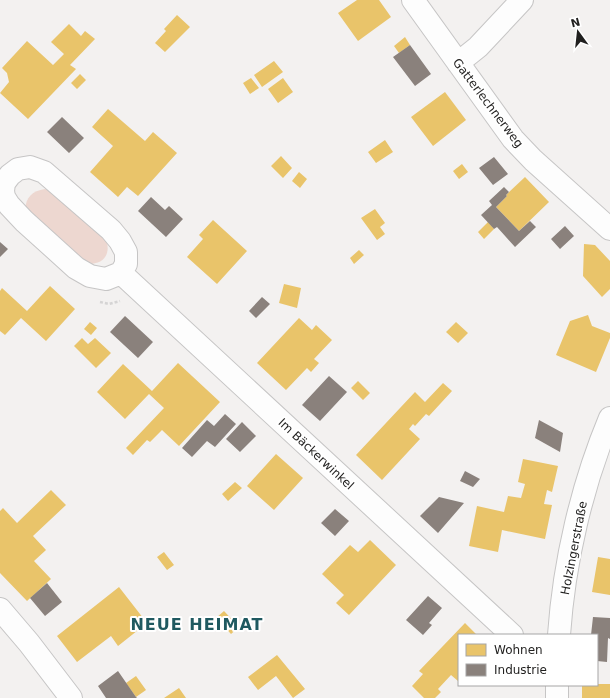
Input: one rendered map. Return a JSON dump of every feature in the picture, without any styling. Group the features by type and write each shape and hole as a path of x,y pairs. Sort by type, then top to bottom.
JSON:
{"street":[{"name":"Gatterlechnerweg","path":"413,0 513,140 533,160 610,229"},
{"path":"458,63 478,47 522,0"},
{"path":"30,167 44,172 111,230 120,241 126,252 126,264 121,273 106,279 90,276 76,268 24,222 9,205 4,197 3,191 5,171 30,167"},
{"name":"Im Bäckerwinkel","path":"121,273 511,634"},
{"name":"Holzingerstraße","path":"560,634 568,568 578,516 591,470 610,418"},
{"path":"0,609 29,643 71,698"},
{"path":"557,686 557,698"}],"shaded area":[{"path":"45,189 53,191 105,236 108,248 105,257 102,260 93,264 86,264 25,210 30,195"}],"building: Wohnen":[{"path":"357,0 379,0 391,17 358,41 338,13"},
{"path":"177,15 190,27 165,52 155,43 166,31 164,29"},
{"path":"69,24 81,36 85,31 95,39 70,65 76,69 28,119 0,93 9,82 7,73 2,68 27,41 53,65 64,54 51,42"},
{"path":"405,37 410,45 399,53 394,46"},
{"path":"274,61 283,72 262,87 254,75"},
{"path":"80,74 86,80 77,89 71,83"},
{"path":"251,78 259,88 250,94 243,83"},
{"path":"283,78 293,92 278,103 268,89"},
{"path":"445,92 466,120 433,146 411,117"},
{"path":"108,109 145,141 153,132 177,153 138,196 127,187 118,197 90,172 113,146 92,127"},
{"path":"385,140 393,152 376,163 368,152"},
{"path":"281,156 292,168 283,178 271,166"},
{"path":"462,164 468,172 459,179 453,171"},
{"path":"299,172 307,179 300,188 292,181"},
{"path":"525,177 549,202 519,231 496,207"},
{"path":"375,209 385,223 380,227 385,234 377,240 361,218"},
{"path":"213,220 247,251 217,284 187,257 203,239 199,235"},
{"path":"488,222 494,229 484,239 478,232"},
{"path":"584,244 595,245 610,261 610,289 602,297 583,276"},
{"path":"359,250 364,255 354,264 350,258"},
{"path":"284,284 301,288 297,308 279,303"},
{"path":"50,286 75,309 46,341 21,318 5,335 0,331 0,291 2,288 27,311"},
{"path":"588,315 592,326 610,333 610,338 596,372 556,355 570,321"},
{"path":"299,318 312,330 316,325 332,340 314,359 319,363 311,372 307,368 286,390 257,363"},
{"path":"90,322 97,328 91,335 84,329"},
{"path":"456,322 468,333 458,343 446,332"},
{"path":"82,338 88,344 95,338 111,353 96,368 74,346"},
{"path":"178,363 220,402 179,446 162,430 150,442 147,440 133,455 126,448 164,408 149,394 125,419 97,392 123,364 152,391"},
{"path":"358,381 370,393 363,400 351,388"},
{"path":"443,383 452,391 429,416 426,414 415,426 413,424 409,429 420,439 382,480 356,455 415,392 425,402"},
{"path":"276,454 303,478 274,510 247,486"},
{"path":"523,459 558,466 552,492 547,490 544,504 552,505 545,539 502,530 498,552 469,546 477,506 504,512 508,496 521,498 525,484 518,482"},
{"path":"235,482 242,488 228,501 222,494"},
{"path":"51,490 66,505 33,536 46,550 34,561 51,579 27,601 0,573 0,511 3,508 17,523"},
{"path":"370,540 396,565 349,615 336,603 344,595 322,574 350,545 358,552"},
{"path":"164,552 174,565 167,570 157,557"},
{"path":"598,557 610,559 610,595 592,592"},
{"path":"119,587 147,623 118,646 111,636 77,662 57,636"},
{"path":"224,611 239,627 231,634 216,618"},
{"path":"465,623 476,634 458,634 458,681 451,675 438,689 441,692 435,698 424,698 412,686 423,674 419,671"},
{"path":"277,655 305,689 293,698 276,676 258,690 248,677"},
{"path":"136,676 146,690 136,697 126,683"},
{"path":"610,684 610,698 582,698 582,686"},
{"path":"179,688 186,698 164,698"}],"building: Industrie":[{"path":"410,45 431,74 415,86 393,57"},
{"path":"62,117 84,138 69,153 47,132"},
{"path":"494,157 508,174 493,185 479,168"},
{"path":"504,187 509,192 496,207 519,231 530,221 536,227 515,247 497,227 494,229 481,215 492,205 489,201"},
{"path":"151,197 165,210 169,206 183,219 166,237 138,211"},
{"path":"565,226 574,236 560,249 551,239"},
{"path":"0,242 8,249 0,257"},
{"path":"262,297 270,304 256,318 249,311"},
{"path":"125,316 153,342 138,358 110,332"},
{"path":"329,376 347,392 320,421 302,405"},
{"path":"225,414 236,424 215,447 207,441 192,457 182,448 207,420 214,426"},
{"path":"539,420 563,433 560,452 535,438"},
{"path":"242,422 256,436 240,452 226,439"},
{"path":"465,471 480,479 473,487 460,481"},
{"path":"439,497 464,503 438,533 420,516"},
{"path":"335,509 349,521 335,536 321,523"},
{"path":"47,583 62,602 45,616 30,598"},
{"path":"428,596 442,608 429,623 432,625 423,635 406,620"},
{"path":"593,617 610,618 610,639 608,638 607,662 598,661 598,634 591,634"},
{"path":"118,671 137,698 106,698 98,686"}],"district":[{"name":"NEUE HEIMAT","path":"197,624"}]}
